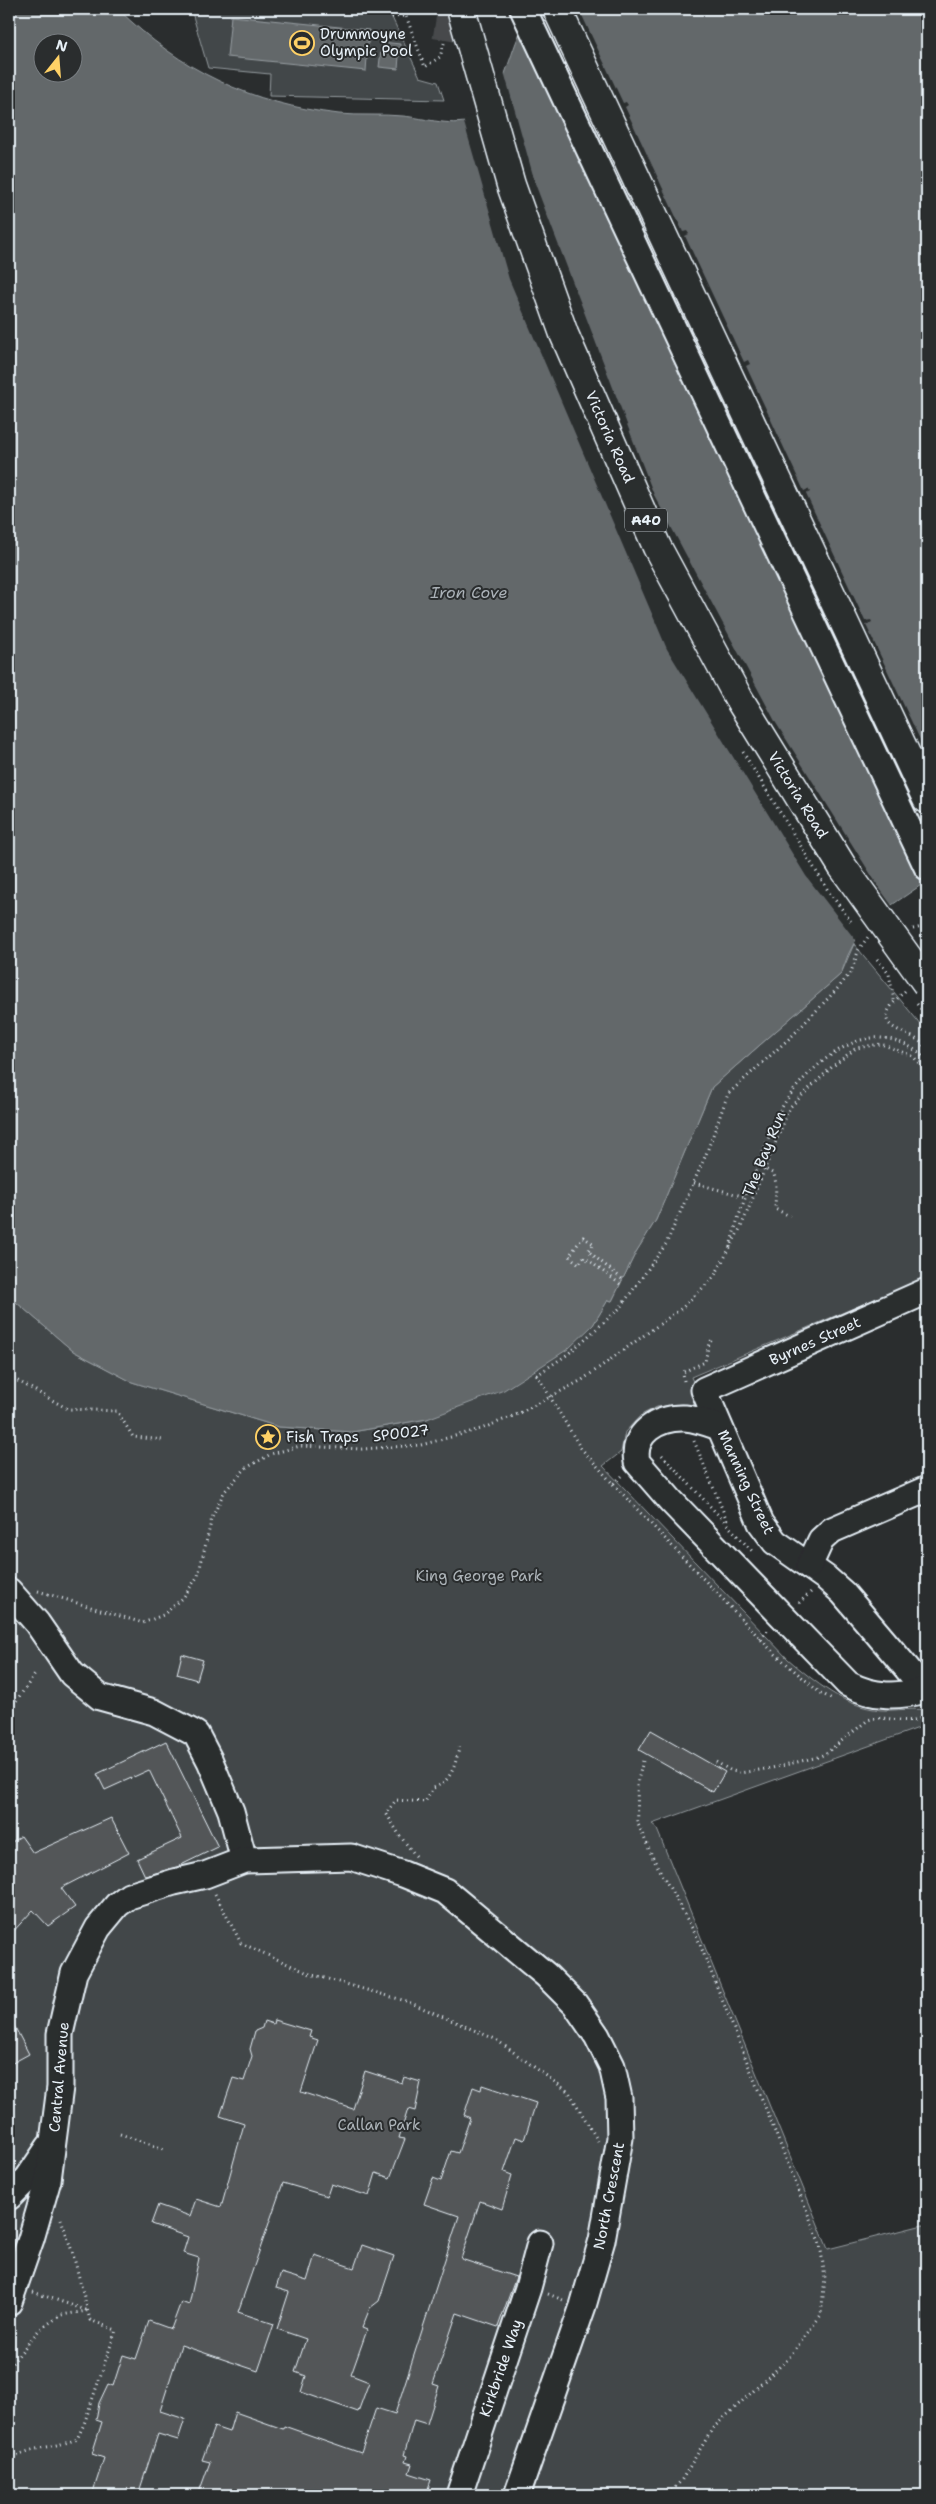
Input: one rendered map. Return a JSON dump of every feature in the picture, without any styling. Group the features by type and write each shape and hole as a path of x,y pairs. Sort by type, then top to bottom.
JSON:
{"highway":[{"name":"Victoria Road","path":"461,9 512,185 564,334 658,546 738,699 842,866 920,985"},
{"path":"557,9 927,799"}],"street":[{"path":"523,9 927,867"},
{"name":"Byrnes Street","path":"704,1390 927,1292"},
{"name":"Manning Street","path":"704,1390 766,1531 783,1548 818,1572 860,1610 926,1691"},
{"path":"719,1427 685,1418 674,1418 653,1424 640,1437 636,1455 637,1462 670,1501 842,1679 856,1689 878,1695 897,1696 926,1691"},
{"path":"818,1572 821,1540 832,1530 927,1489"},
{"path":"10,1592 37,1623 72,1674 100,1697 154,1712 196,1734 231,1811 244,1860"},
{"name":"North Crescent","path":"244,1860 271,1861 351,1857 403,1874 445,1891 546,1975 575,2004 597,2036 612,2066 620,2098 620,2138 616,2172 602,2240 583,2306 517,2495"},
{"name":"Central Avenue","path":"11,2289 43,2199 60,2087 60,2034 74,1973 98,1928 117,1905 129,1896 174,1882 205,1875 244,1860"},
{"path":"9,2197 28,2178 53,2141"},
{"name":"Kirkbride Way","path":"457,2494 528,2288 540,2243"}],"path":[{"path":"392,17 406,16 425,67 440,57 445,40"},
{"path":"909,929 927,926"},
{"path":"834,1700 818,1692 773,1652 613,1484 580,1447 537,1375 568,1354 620,1308 666,1244 694,1182 728,1094 793,1035 839,987 851,972 865,939 873,935"},
{"path":"877,958 889,974 894,1001"},
{"path":"920,985 894,1001 888,1014 888,1023 892,1028 914,1038 926,1047 927,1052 924,1058"},
{"name":"The Bay Run","path":"728,1252 746,1197 778,1114 791,1094 834,1051 860,1039 883,1038 909,1046 927,1061"},
{"name":"The Bay Run","path":"657,1327 682,1308 714,1277 742,1228 790,1107 833,1066 856,1048 881,1044 892,1046 913,1056 927,1072"},
{"path":"758,1165 774,1174 776,1184 775,1209 790,1216"},
{"path":"694,1182 746,1197"},
{"path":"620,1284 584,1257 579,1264 569,1256 583,1237 594,1244 588,1251 622,1279"},
{"name":"SP0027","path":"10,1592 28,1590 46,1593 143,1623 163,1616 183,1598 198,1576 212,1518 224,1492 246,1468 271,1454 300,1446 362,1449 421,1445 481,1429 518,1414 582,1380 657,1327"},
{"path":"9,1376 68,1408 118,1411 133,1437 164,1440"},
{"path":"685,1418 729,1527"},
{"path":"613,1484 637,1462"},
{"path":"782,1617 818,1572"},
{"path":"9,1706 14,1704 36,1672"},
{"path":"867,1714 909,1722 927,1715"},
{"path":"716,1762 730,1770 740,1772 772,1768 818,1757 825,1754 868,1720 876,1717"},
{"path":"422,1864 400,1836 386,1813 396,1800 424,1802 433,1788 441,1786 455,1767 460,1744"},
{"path":"643,1761 637,1784 638,1824 652,1858 697,1937 820,2244 825,2278 821,2315 788,2359 713,2428 681,2481 668,2495"},
{"path":"205,1875 241,1943 310,1974 406,2001 495,2039 569,2092 616,2172"},
{"path":"120,2134 164,2149"},
{"path":"9,2461 20,2453 77,2439 116,2330 90,2320 73,2254 58,2212"},
{"path":"528,2288 583,2306"},
{"path":"11,2289 87,2311"},
{"path":"9,2367 39,2330 61,2315 87,2311"}],"green space":[{"name":"Drummoyne Olympic Pool","path":"191,9 388,9 420,77 438,82 444,100 269,96 270,74 208,68"},
{"name":"Callan Park","path":"854,944 927,1032 927,1277 691,1377 704,1407 681,1404 657,1407 641,1415 625,1432 621,1452 603,1466 788,1659 809,1676 842,1699 867,1708 881,1710 918,1709 927,1711 927,1725 652,1824 656,1827 828,2249 927,2224 927,2495 9,2495 9,1296 73,1351 132,1382 279,1427 352,1432 427,1419 593,1325 608,1300 612,1301 636,1252 656,1220 712,1087 841,974"}],"water":[{"name":"Iron Cove","path":"9,9 118,9 142,31 192,67 247,93 276,102 339,114 395,115 458,123 475,119 491,104 520,33 538,9 927,9 927,881 864,924 848,955 841,974 712,1087 656,1220 636,1252 612,1301 608,1300 593,1325 568,1349 504,1390 427,1419 352,1432 279,1427 132,1382 73,1351 9,1296"},
{"path":"231,16 369,30 366,71 227,57"},
{"path":"382,42 400,44 398,69 379,67"}],"pier":[{"path":"535,9 579,9 623,103 626,102 628,105 625,107 683,232 687,231 689,234 685,236 744,362 748,360 750,364 746,366 804,491 808,489 810,492 806,494 865,621 871,620 872,622 866,625 925,750 927,750 927,877"},
{"path":"503,68 536,186 654,495 776,723 893,907 866,926 857,942 806,876 667,649 509,279 463,119 479,114 490,100"}],"building":[{"path":"182,1654 203,1660 197,1680 177,1674"},
{"path":"651,1730 725,1772 713,1792 639,1750"},
{"path":"166,1741 218,1847 177,1867 145,1876 137,1859 182,1838 149,1770 105,1790 97,1774"},
{"path":"111,1818 129,1853 61,1888 75,1907 48,1926 33,1910 9,1936 9,1844 21,1836 33,1853"},
{"path":"9,2016 29,2054 9,2065"},
{"path":"274,2020 311,2031 309,2037 318,2040 301,2092 353,2109 365,2071 402,2083 404,2077 421,2082 415,2111 408,2109 399,2138 405,2139 390,2178 376,2173 369,2196 331,2184 327,2196 283,2183 238,2312 274,2324 258,2371 181,2345 160,2411 185,2419 178,2440 158,2434 138,2495 92,2495 104,2458 92,2454 102,2422 96,2420 99,2403 108,2384 113,2386 123,2355 136,2359 149,2321 171,2329 181,2302 189,2305 199,2258 183,2253 188,2237 151,2224 158,2205 190,2216 196,2199 221,2207 244,2124 220,2116 233,2078 244,2081 252,2056 250,2049 255,2031 262,2028 264,2021 273,2024"},
{"path":"482,2085 536,2103 524,2140 516,2137 504,2172 512,2175 502,2209 480,2201 461,2259 516,2277 498,2327 457,2313 433,2384 439,2386 427,2424 414,2420 404,2455 407,2456 405,2462 412,2464 409,2473 431,2480 426,2495 198,2495 210,2462 202,2460 214,2427 229,2432 235,2412 283,2429 284,2426 361,2453 376,2408 395,2414 459,2216 424,2204 433,2178 441,2181 451,2151 458,2153 470,2118 464,2115 473,2087 481,2090"},
{"path":"362,2245 394,2256 379,2301 370,2308 362,2328 367,2330 351,2375 369,2382 358,2412 301,2392 306,2376 295,2372 306,2339 277,2329 289,2292 276,2288 281,2273 307,2281 315,2255 354,2268"}],"tunnel":[{"path":"445,40 450,9"}],"place":[{"name":"Drummoyne Olympic Pool","path":"302,43"},
{"name":"Fish Traps","path":"268,1437"}],"park label":[{"name":"King George Park","path":"479,1576"}]}
